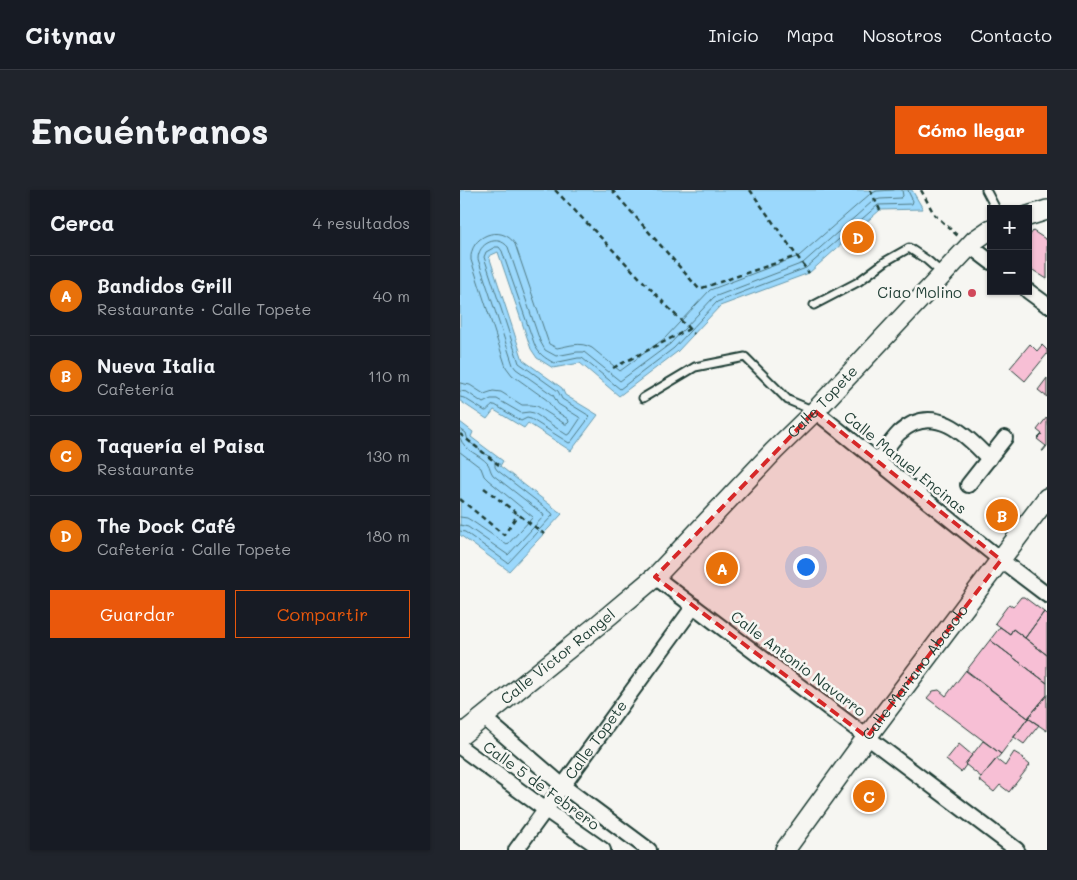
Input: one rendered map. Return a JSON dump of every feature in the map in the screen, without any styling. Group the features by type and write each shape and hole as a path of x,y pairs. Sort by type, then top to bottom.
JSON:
{"street":[{"path":"1032,215 1047,210"},
{"name":"Calle Topete","path":"655,577 774,451 815,411 975,240 987,232"},
{"path":"970,246 987,259"},
{"path":"1032,293 1047,305"},
{"name":"Calle Manuel Encinas","path":"815,411 1047,595"},
{"path":"877,461 897,434 913,423 929,420 950,425 964,434 989,459"},
{"path":"968,485 1005,438"},
{"name":"Calle Mariano Abasolo","path":"785,850 867,737 1047,498"},
{"name":"Calle Antonio Navarro","path":"655,577 1017,850"},
{"name":"Calle Victor Rangel","path":"460,736 655,577"},
{"name":"Calle Topete","path":"516,850 694,606"},
{"name":"Calle 5 de Febrero","path":"483,717 563,786 649,850"},
{"name":"Calle 5 de Febrero","path":"460,747 603,850"}],"lane":[{"path":"986,190 994,205"},
{"path":"814,305 858,282 886,260 909,248 943,274"},
{"path":"643,398 694,367 745,357 788,400 815,411"}],"path":[{"path":"555,190 694,334"},
{"path":"612,190 699,289 797,256"},
{"path":"750,190 809,273"},
{"path":"870,190 880,210"},
{"path":"921,190 934,214 970,246"},
{"path":"613,368 689,329"},
{"path":"460,434 500,465"},
{"path":"484,488 544,534"},
{"path":"460,499 504,535 518,514"}],"highlighted area":[{"path":"815,411 1001,560 867,737 655,577"}],"water":[{"path":"460,190 912,190 923,209 880,210 809,273 720,306 677,352 619,396 580,363 553,368 537,358 531,349 498,252 489,256 523,360 562,388 565,395 598,415 571,451 528,423 524,428 494,410 487,419 460,401"},
{"path":"460,422 473,432 471,437 503,461 500,466 562,514 509,571 460,535"}],"building":[{"path":"1033,231 1047,240 1047,279 1032,270"},
{"path":"1030,344 1037,351 1042,345 1047,350 1047,354 1025,381 1010,368"},
{"path":"1047,378 1047,397 1038,390"},
{"path":"1047,417 1047,446 1042,451 1046,446 1037,439 1042,434 1037,430"},
{"path":"1021,597 1024,597 1044,612 1025,638 1013,629 1010,634 995,623 1009,604 1013,607"},
{"path":"1044,612 1047,615 1047,655 1025,638"},
{"path":"1000,627 1010,634 1013,629 1047,655 1047,683 990,640"},
{"path":"990,640 1047,683 1047,695 1028,718 966,671"},
{"path":"966,670 1028,718 1001,754 927,698 933,691 939,690 946,696"},
{"path":"1047,695 1047,731 1028,718"},
{"path":"1028,718 1039,725 1024,744 1014,737"},
{"path":"983,741 1001,754 981,777 965,764"},
{"path":"959,744 972,755 961,772 946,760"},
{"path":"1014,752 1024,758 1030,765 1009,792 1000,785 994,792 979,780 996,759 1005,766"}],"place":[{"name":"The Dock Café","path":"858,237"},
{"name":"Ciao Molino","path":"972,293"},
{"name":"Nueva Italia","path":"1002,515"},
{"name":"Bandidos Grill","path":"722,568"},
{"name":"Taquería el Paisa","path":"869,796"}]}
